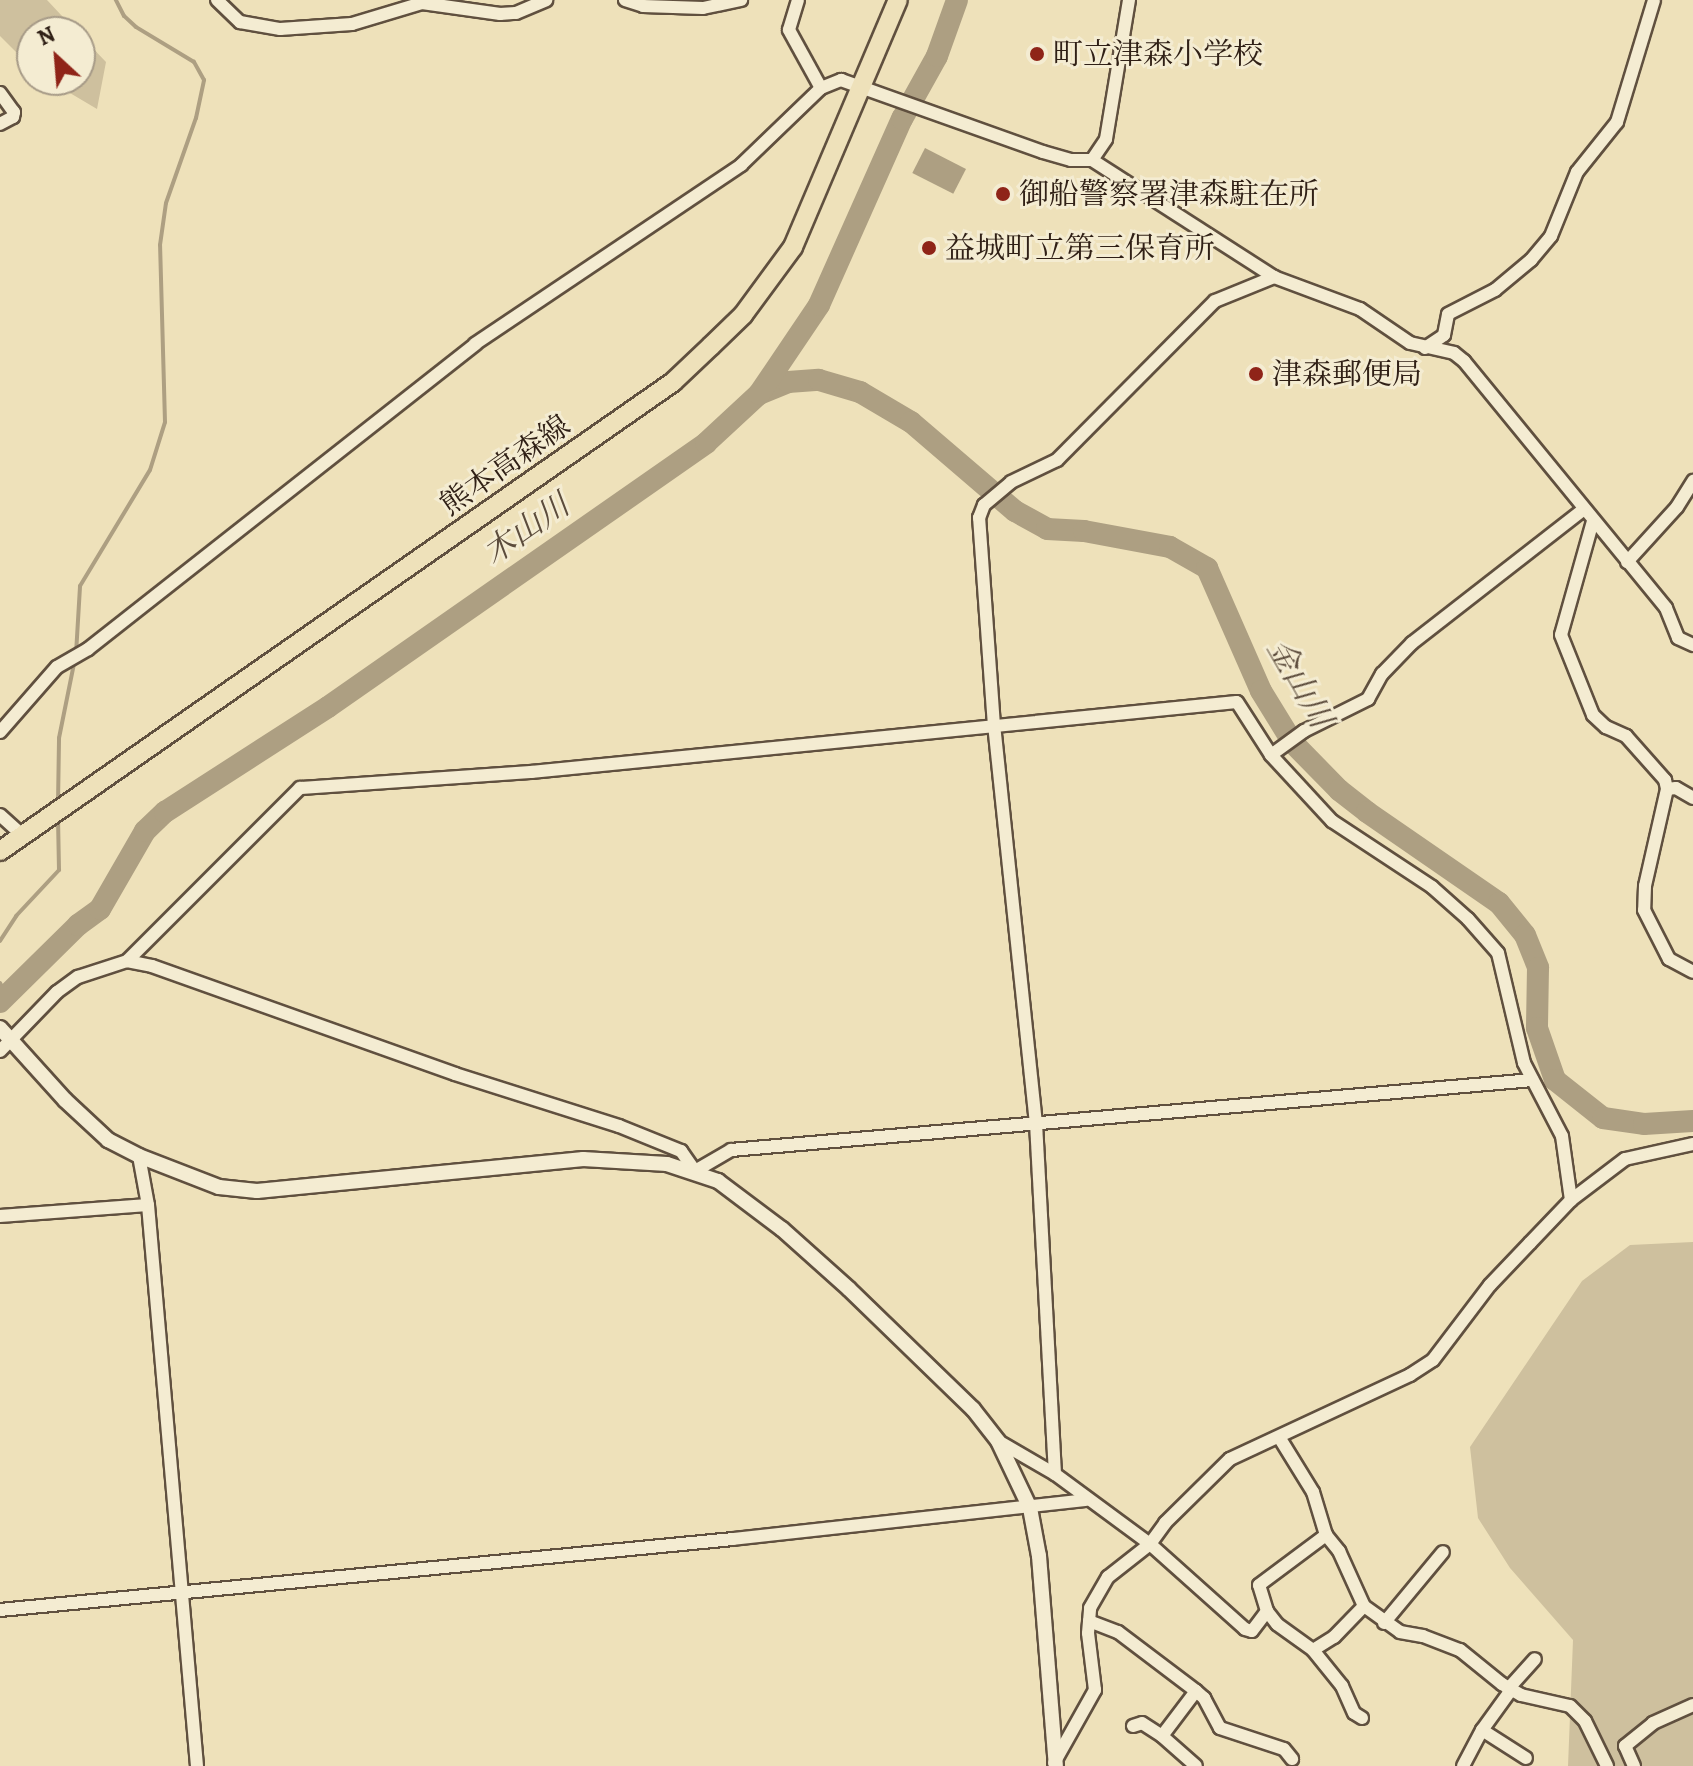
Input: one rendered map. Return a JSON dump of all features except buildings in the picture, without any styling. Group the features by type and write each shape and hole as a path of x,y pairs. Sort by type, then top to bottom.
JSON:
{"main road":[{"name":"熊本高森線","path":"0,851 673,382 743,315 793,247 867,91 898,0"}],"street":[{"path":"217,0 240,22 280,29 352,24 422,3 500,14 516,13 546,0"},
{"path":"625,0 643,6 703,8 741,0"},
{"path":"798,0 789,30 821,88"},
{"path":"1092,160 1106,139 1129,0"},
{"path":"1425,348 1444,335 1448,314 1495,290 1531,260 1551,236 1577,172 1617,122 1654,0"},
{"path":"0,732 57,667 88,649 475,344 741,165 821,88 841,80 1071,160 1092,160 1274,277 1360,309 1410,343 1451,352 1464,361 1666,608 1678,638 1693,645"},
{"path":"0,93 14,112 13,117 0,124"},
{"path":"1055,1474 1036,1124 994,726 979,518 984,505 1011,482 1057,460 1215,301 1274,277"},
{"path":"1627,562 1677,507 1693,481"},
{"path":"1274,752 1304,731 1368,699 1382,674 1412,643 1583,510"},
{"path":"1593,521 1561,635 1593,715 1606,727 1632,741 1658,769 1667,789 1645,886 1644,910 1669,959 1693,972"},
{"path":"0,1051 5,1034 68,984 78,977 127,961 300,788 531,772 1237,702 1332,821 1432,887 1468,919 1498,953 1524,1063 1562,1136 1571,1200"},
{"path":"1667,789 1676,788 1693,798"},
{"path":"0,815 21,834"},
{"path":"127,961 152,966 455,1074 619,1126 681,1151 695,1171"},
{"path":"5,1034 65,1100 108,1140 139,1156 219,1187 257,1191 583,1159 667,1164 718,1181 782,1229 973,1409 998,1441 1030,1508 1039,1556 1055,1763"},
{"path":"695,1171 731,1150 1532,1080"},
{"path":"1055,1763 1095,1690 1090,1608 1108,1577 1150,1544 1165,1523 1230,1459 1410,1375 1433,1360 1490,1285 1571,1200 1625,1159 1647,1151 1693,1144"},
{"path":"139,1156 148,1205 197,1766"},
{"path":"0,1216 148,1205"},
{"path":"1279,1437 1313,1492 1326,1535 1339,1551 1364,1606 1400,1632 1423,1636 1460,1650 1510,1689 1543,1702 1561,1703 1579,1712 1607,1766"},
{"path":"998,1441 1055,1474 1086,1500 1150,1544 1245,1629 1252,1631 1267,1611"},
{"path":"0,1610 1086,1500"},
{"path":"1326,1535 1259,1585 1267,1611 1277,1624 1313,1650 1342,1686 1354,1713 1362,1718"},
{"path":"1384,1623 1443,1552"},
{"path":"1313,1650 1334,1637 1364,1606"},
{"path":"1089,1621 1118,1632 1196,1691 1204,1698 1220,1728 1284,1749 1292,1759"},
{"path":"1463,1766 1482,1730 1535,1659"},
{"path":"1162,1736 1196,1691"},
{"path":"1634,1766 1625,1746 1653,1723 1693,1705"},
{"path":"1133,1726 1142,1723 1196,1766"},
{"path":"1482,1730 1526,1758"}],"shaded area":[{"path":"0,0 47,0 62,16 16,16 16,52 0,36"},
{"path":"96,52 106,62 97,109 75,96 96,96"},
{"path":"925,148 966,169 953,194 912,173"},
{"path":"1693,1242 1693,1766 1568,1766 1573,1640 1510,1568 1478,1518 1470,1447 1582,1281 1630,1245"}],"waterway":[{"path":"58,804 59,738 76,654 80,586 150,470 165,422 160,245 166,203 196,118 204,80 194,62 136,27 124,16 116,0"},
{"name":"木山川","path":"0,1002 78,925 100,909 145,831 165,812 328,707 706,443 759,394 819,305 902,119 937,56 957,0"},
{"name":"金山川","path":"759,394 788,382 819,380 860,392 911,422 1015,511 1047,529 1084,531 1170,547 1207,568 1261,691 1293,743 1339,790 1367,812 1499,903 1525,935 1538,968 1537,1028 1555,1080 1603,1118 1644,1124 1693,1121"},
{"path":"0,941 16,916 59,870 58,817"},
{"path":"0,983 6,995"}],"place":[{"name":"町立津森小学校","path":"1037,54"},
{"name":"御船警察署津森駐在所","path":"1003,194"},
{"name":"益城町立第三保育所","path":"929,248"},
{"name":"津森郵便局","path":"1256,374"}]}
